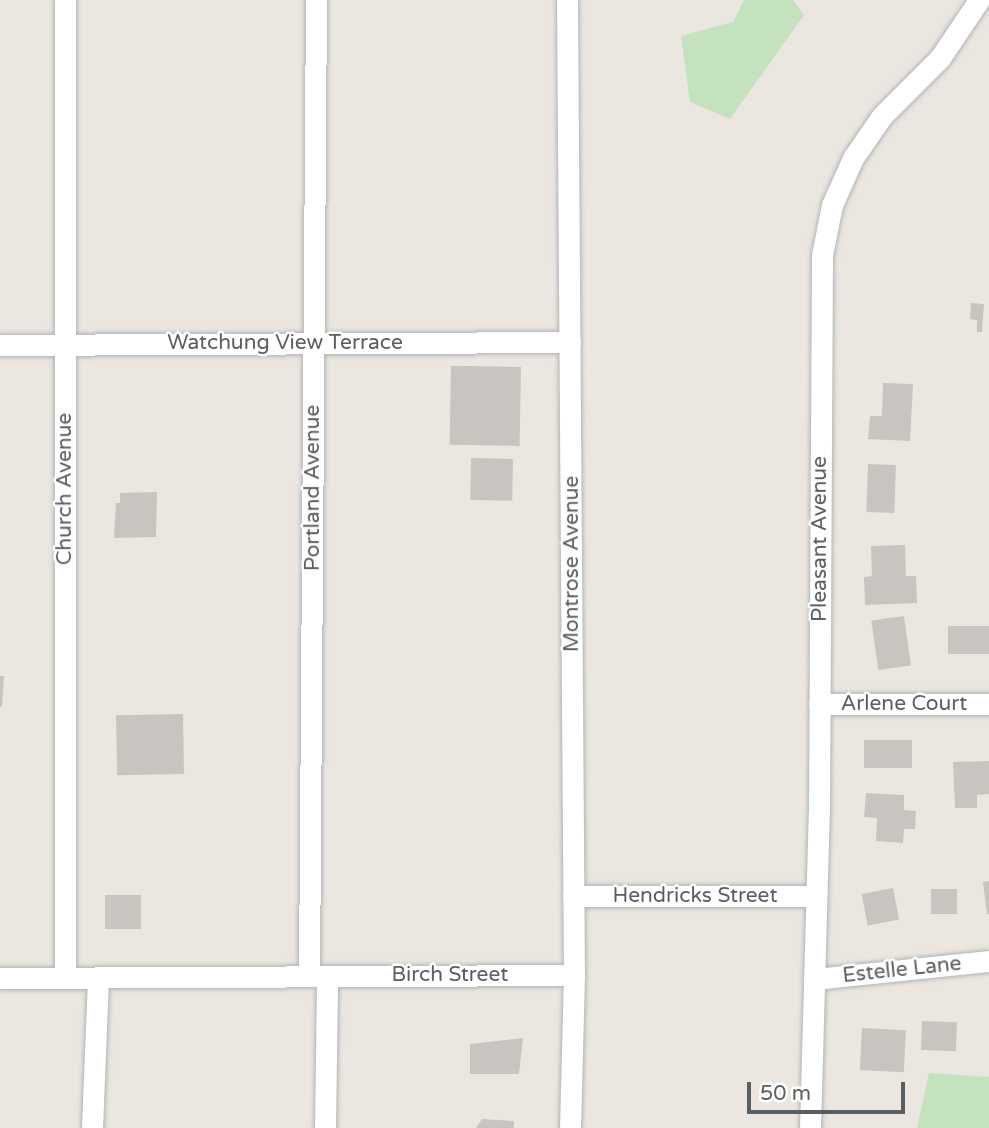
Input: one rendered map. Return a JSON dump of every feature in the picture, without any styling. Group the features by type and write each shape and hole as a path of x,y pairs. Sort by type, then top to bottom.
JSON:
{"street":[{"name":"Church Avenue","path":"65,0 65,977"},
{"name":"Portland Avenue","path":"316,0 314,343 318,976 325,1128"},
{"name":"Montrose Avenue","path":"567,0 574,975 570,1128"},
{"name":"Pleasant Avenue","path":"810,1128 819,704 821,281 826,230 841,181 866,136 940,58 979,0"},
{"name":"Watchung View Terrace","path":"0,345 570,342"},
{"name":"Arlene Court","path":"819,704 989,704"},
{"name":"Hendricks Street","path":"573,896 816,896"},
{"name":"Estelle Lane","path":"814,979 989,961"},
{"name":"Birch Street","path":"65,977 574,975"},
{"path":"0,978 65,977"},
{"path":"92,1128 98,977"}],"green space":[{"path":"744,0 793,0 804,15 730,119 690,102 681,36 733,22"},
{"path":"929,1073 989,1077 989,1128 917,1128"}],"building":[{"path":"971,303 984,304 982,332 977,332 977,320 970,319"},
{"path":"451,366 521,367 520,446 450,445"},
{"path":"883,383 913,384 910,441 868,439 870,416 882,416"},
{"path":"471,458 513,459 512,501 470,500"},
{"path":"868,464 896,465 894,513 866,512"},
{"path":"157,492 156,537 114,538 116,503 120,503 120,493"},
{"path":"905,545 906,576 916,576 917,603 865,605 864,577 872,576 871,546"},
{"path":"904,616 911,666 878,670 871,621"},
{"path":"948,626 989,626 989,654 948,654"},
{"path":"0,676 4,676 2,707 0,707"},
{"path":"183,714 184,774 117,775 116,715"},
{"path":"864,740 912,740 912,768 864,768"},
{"path":"989,761 989,794 977,795 977,808 955,808 953,762"},
{"path":"866,793 904,795 904,810 916,811 915,829 904,829 903,843 876,841 877,818 864,817"},
{"path":"989,881 989,914 987,914 983,882"},
{"path":"893,888 899,919 868,926 862,894"},
{"path":"931,889 957,889 957,914 931,914"},
{"path":"105,895 141,895 141,929 105,929"},
{"path":"922,1021 957,1022 956,1051 921,1050"},
{"path":"862,1028 906,1030 904,1072 860,1070"},
{"path":"523,1038 519,1074 470,1074 470,1044"},
{"path":"482,1119 514,1121 514,1128 476,1128"}]}
